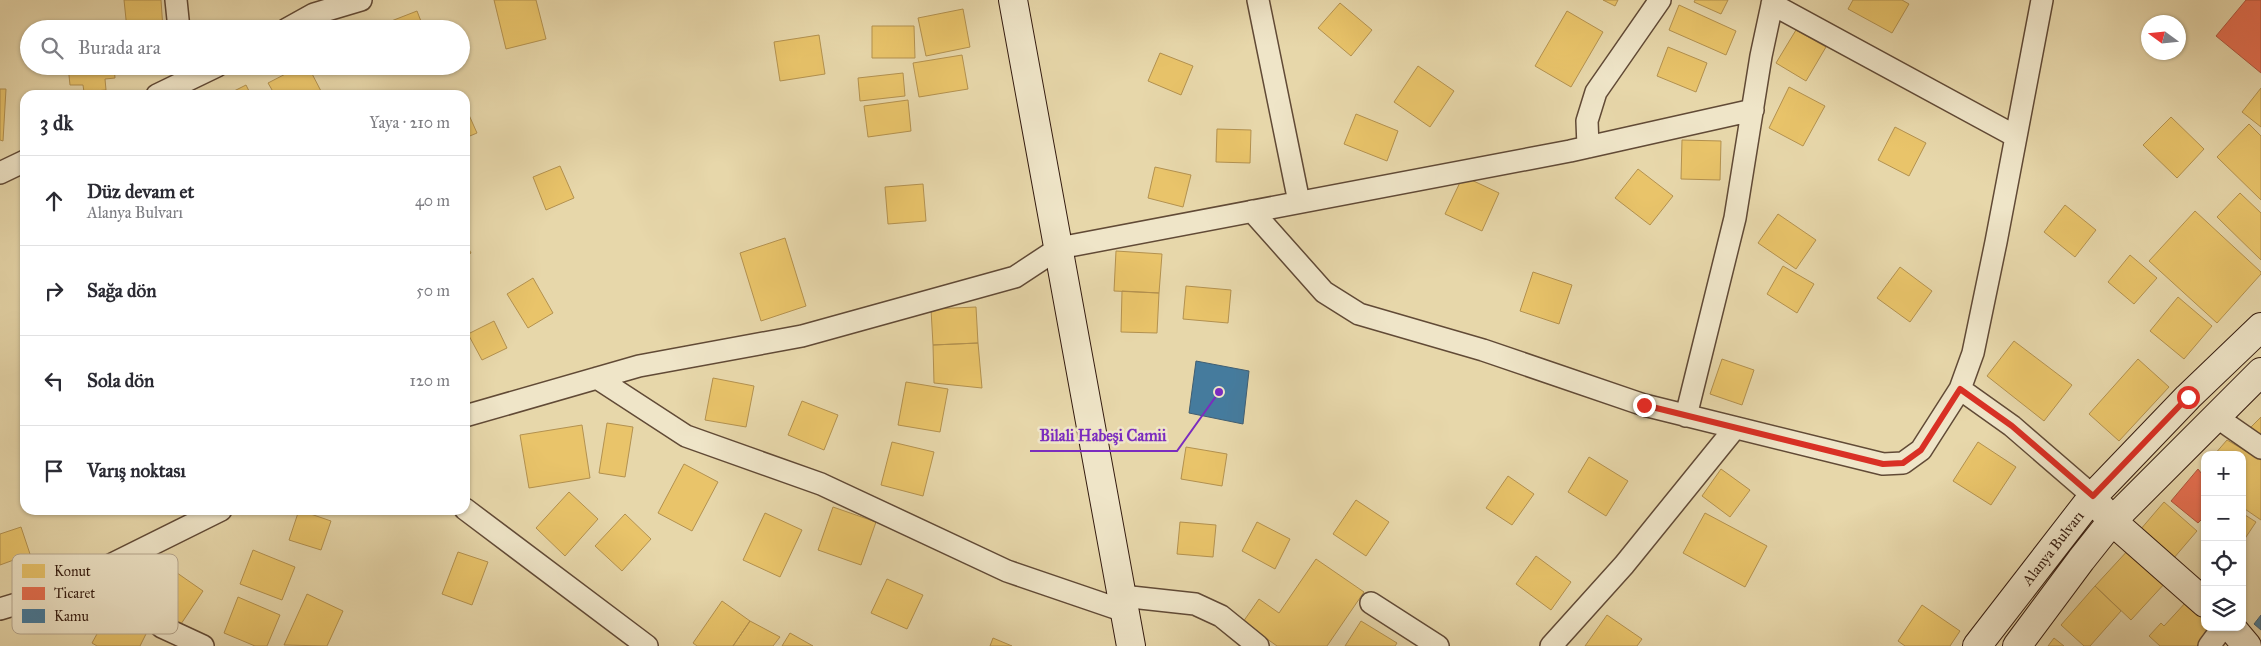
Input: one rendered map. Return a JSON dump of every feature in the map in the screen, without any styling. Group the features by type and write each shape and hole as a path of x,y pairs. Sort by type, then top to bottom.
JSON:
{"street":[{"path":"176,0 178,20"},
{"path":"303,20 314,14 361,0"},
{"path":"1013,0 1131,646"},
{"path":"1258,0 1299,202"},
{"path":"1588,147 1587,121 1596,92 1660,0"},
{"path":"1252,211 1324,292 1359,314 1483,350 1644,405 1883,464 1903,463 1921,450 1960,389 1973,353 2042,0"},
{"path":"1686,416 1735,218 1773,2 2015,136"},
{"path":"168,90 199,75"},
{"path":"470,415 639,366 802,336 932,300 1015,276 1059,248 1588,147 1753,110"},
{"path":"0,174 20,164"},
{"name":"Alanya Bulvarı","path":"1977,646 2093,496 2188,397 2261,327"},
{"name":"Alanya Bulvarı","path":"2017,646 2112,522 2215,416 2261,372"},
{"path":"597,378 686,436 822,484 1007,571 1123,603 1195,604 1221,616 1258,646"},
{"path":"1960,389 2012,426 2093,496 2112,522 2201,600"},
{"path":"2215,416 2261,448"},
{"path":"1551,646 1624,565 1735,428"},
{"path":"470,513 647,646"},
{"path":"131,554 211,515"},
{"path":"1371,603 1438,646"},
{"path":"0,609 12,605"},
{"path":"2209,646 2220,631"},
{"path":"2234,631 2247,646"},
{"path":"177,634 203,646"}],"building: Konut":[{"path":"124,0 161,0 162,20 126,20"},
{"path":"494,0 536,0 546,39 506,49"},
{"path":"1603,0 1618,0 1615,6"},
{"path":"1695,0 1728,0 1721,14 1694,2"},
{"path":"1853,0 1902,0 1909,4 1892,33 1848,9"},
{"path":"1340,3 1372,30 1351,56 1318,28"},
{"path":"1679,5 1736,31 1726,55 1669,30"},
{"path":"963,9 970,47 926,56 918,18"},
{"path":"417,11 420,20 394,20"},
{"path":"1567,11 1603,32 1571,87 1535,66"},
{"path":"872,26 914,26 915,58 872,58"},
{"path":"1796,30 1826,47 1806,81 1776,63"},
{"path":"819,35 825,74 780,81 774,42"},
{"path":"1668,47 1707,63 1696,92 1657,76"},
{"path":"1160,53 1193,66 1181,95 1148,81"},
{"path":"962,55 968,89 919,97 913,63"},
{"path":"1418,66 1454,91 1430,127 1394,102"},
{"path":"903,73 905,96 860,101 858,78"},
{"path":"69,75 115,75 115,78 105,79 106,90 84,90 83,85 70,85"},
{"path":"284,75 313,75 320,90 272,90 268,83"},
{"path":"246,85 248,90 236,90"},
{"path":"1789,87 1825,106 1803,146 1769,128"},
{"path":"2261,88 2261,127 2242,112"},
{"path":"0,89 6,89 3,141 0,140"},
{"path":"908,100 911,131 868,137 864,106"},
{"path":"1356,114 1398,131 1387,161 1344,144"},
{"path":"470,117 477,133 470,136"},
{"path":"2171,117 2204,149 2177,178 2143,145"},
{"path":"2249,124 2261,136 2261,200 2217,157"},
{"path":"1895,127 1926,143 1909,176 1878,160"},
{"path":"1217,129 1251,130 1250,163 1216,162"},
{"path":"1682,140 1721,141 1720,180 1681,179"},
{"path":"560,166 574,198 546,210 533,177"},
{"path":"1155,167 1191,175 1183,207 1148,198"},
{"path":"1638,169 1673,196 1650,225 1615,198"},
{"path":"1463,176 1499,193 1482,231 1445,214"},
{"path":"923,184 926,221 888,224 885,187"},
{"path":"2240,193 2261,213 2261,260 2217,217"},
{"path":"2065,205 2096,230 2075,257 2044,232"},
{"path":"2195,211 2261,272 2217,323 2149,261"},
{"path":"1778,214 1816,240 1796,269 1758,243"},
{"path":"785,238 806,306 761,321 740,253"},
{"path":"1116,251 1162,254 1159,293 1114,291"},
{"path":"2130,255 2157,278 2134,304 2108,282"},
{"path":"1783,266 1814,284 1797,313 1767,294"},
{"path":"1900,267 1932,291 1910,322 1877,298"},
{"path":"1533,272 1572,285 1559,324 1520,311"},
{"path":"533,278 553,313 528,328 507,294"},
{"path":"1186,286 1231,290 1228,323 1183,319"},
{"path":"1122,291 1159,293 1157,333 1121,332"},
{"path":"2178,297 2212,326 2184,359 2150,331"},
{"path":"976,307 978,343 933,345 931,309"},
{"path":"494,321 507,348 482,360 470,338 470,333"},
{"path":"2014,341 2072,385 2044,421 1987,376"},
{"path":"978,343 982,388 934,383 933,345"},
{"path":"1722,359 1754,370 1742,405 1710,394"},
{"path":"2138,359 2169,387 2119,441 2089,414"},
{"path":"713,378 754,386 746,427 705,420"},
{"path":"906,382 948,389 940,432 898,425"},
{"path":"802,401 838,415 824,450 788,435"},
{"path":"2261,417 2261,438 2249,429"},
{"path":"607,423 633,427 625,477 599,473"},
{"path":"582,425 590,478 529,488 520,435"},
{"path":"2227,440 2246,451 2217,451"},
{"path":"892,442 934,452 923,496 881,485"},
{"path":"1978,442 2016,467 1991,505 1953,481"},
{"path":"1186,447 1227,454 1222,486 1181,479"},
{"path":"2246,451 2261,460 2261,520 2246,510"},
{"path":"1589,457 1628,481 1606,516 1568,492"},
{"path":"684,464 718,482 692,531 658,513"},
{"path":"1721,469 1750,490 1730,517 1702,496"},
{"path":"1508,476 1534,494 1512,525 1486,508"},
{"path":"569,492 598,519 565,556 536,528"},
{"path":"1356,500 1389,522 1366,556 1333,534"},
{"path":"2164,502 2197,531 2173,559 2140,530"},
{"path":"833,507 876,522 861,565 818,550"},
{"path":"765,513 802,530 780,577 743,560"},
{"path":"1705,513 1767,546 1745,587 1683,553"},
{"path":"625,514 651,539 622,571 595,546"},
{"path":"297,515 314,515 331,521 321,550 289,540"},
{"path":"2246,516 2256,522 2246,537"},
{"path":"1180,522 1216,525 1213,557 1177,554"},
{"path":"1257,522 1290,539 1275,569 1242,551"},
{"path":"21,527 30,554 12,554 12,561 0,565 0,534"},
{"path":"2130,548 2166,582 2131,620 2095,586"},
{"path":"253,550 295,567 282,600 240,584"},
{"path":"458,552 488,562 472,605 442,594"},
{"path":"1536,556 1571,582 1551,610 1516,584"},
{"path":"1316,559 1364,592 1327,646 1277,646 1243,622 1259,599 1279,613"},
{"path":"178,574 203,591 181,624 178,622"},
{"path":"887,579 923,595 907,629 871,613"},
{"path":"2095,586 2121,611 2090,646 2084,646 2061,625"},
{"path":"307,594 343,611 327,646 284,645"},
{"path":"238,597 280,615 267,646 255,646 224,633"},
{"path":"722,601 750,621 733,646 697,646 693,643"},
{"path":"2187,601 2201,613 2201,631 2213,631 2202,646 2160,646 2149,636 2161,623 2164,626"},
{"path":"1922,605 1960,631 1950,646 1905,646 1898,641"},
{"path":"1607,615 1642,639 1637,646 1585,646"},
{"path":"750,621 780,637 773,646 733,646"},
{"path":"1361,621 1397,643 1395,646 1345,646"},
{"path":"790,633 813,646 782,646"},
{"path":"97,634 146,634 140,646 97,646 92,643"},
{"path":"993,638 1012,646 990,646"},
{"path":"2054,638 2064,646 2048,646"}],"building: Ticaret":[{"path":"2246,0 2261,0 2261,73 2216,36"},
{"path":"2198,469 2201,473 2201,520 2198,523 2171,501"}],"building: Kamu":[{"path":"1196,361 1249,371 1243,424 1189,413"},
{"path":"2261,615 2261,630 2254,624"}],"place":[{"name":"Bilali Habeşi Camii","path":"1219,392"}],"route":[{"path":"1644,405 1883,464 1903,463 1921,450 1960,389 2012,426 2093,496 2188,397"}]}
